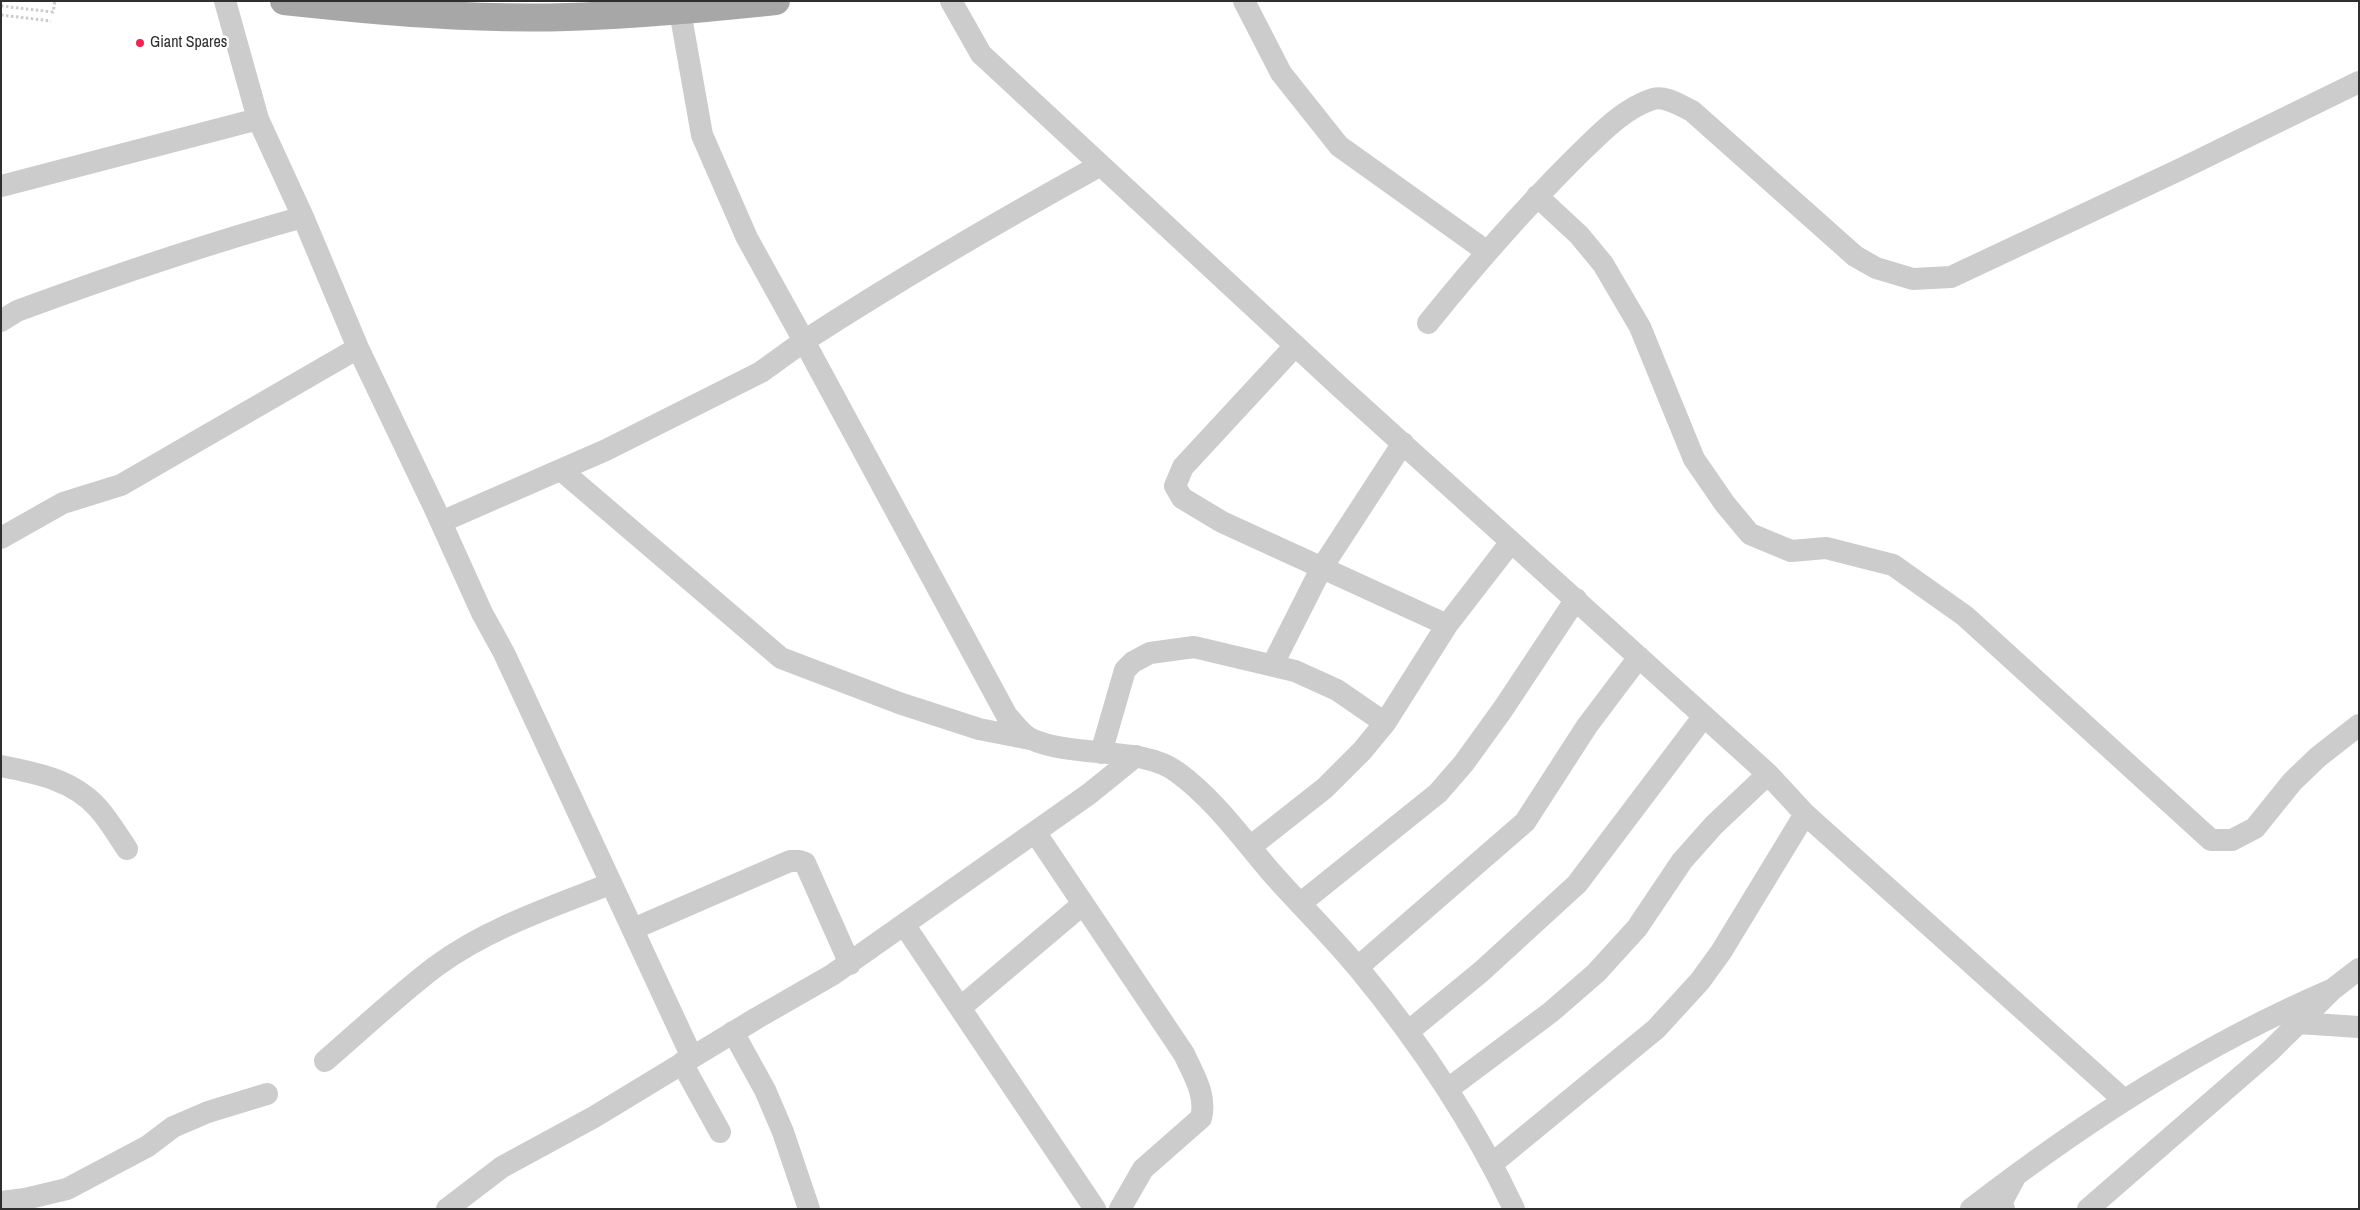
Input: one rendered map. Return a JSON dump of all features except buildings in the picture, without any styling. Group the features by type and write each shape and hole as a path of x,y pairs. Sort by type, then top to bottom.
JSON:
{"main road":[{"path":"284,1 450,16 567,17 680,11 776,1"}],"street":[{"path":"225,1 258,119 303,217 358,348 610,884 633,929 687,1060 720,1132"},
{"path":"951,1 981,54 1099,166 1768,774 1805,814 2124,1100"},
{"path":"1244,1 1280,73 1339,146 1486,251"},
{"path":"680,11 702,135 747,238 1007,716 1030,739"},
{"path":"1428,323 1486,251 1537,196 1598,136 1626,113 1654,98 1671,101 1692,111 1855,256 1876,268 1913,279 1951,276 2181,169 2359,82"},
{"path":"1,186 258,119"},
{"path":"441,522 606,450 762,372 889,286 992,225 1099,166"},
{"path":"1537,196 1579,235 1603,264 1640,328 1694,459 1725,504 1750,534 1791,551 1826,548 1894,564 1964,616 2212,840 2232,840 2255,828 2292,782 2318,757 2359,724"},
{"path":"1,321 17,311 142,265 218,240 303,217"},
{"path":"1295,346 1183,467 1175,486 1182,498 1222,522 1320,569 1447,624"},
{"path":"1,538 63,503 121,484 358,348"},
{"path":"1273,664 1320,569 1403,443"},
{"path":"561,470 781,658 899,703 970,726 1071,750 1136,756 1176,770 1209,801 1358,967 1409,1031 1448,1089 1493,1163 1514,1209"},
{"path":"1250,847 1344,770 1386,723 1447,624 1511,542"},
{"path":"1300,903 1438,793 1464,763 1503,709 1576,599"},
{"path":"1101,753 1125,670 1133,662 1150,653 1194,646 1295,670 1337,690 1386,723"},
{"path":"1358,967 1525,822 1586,726 1639,657"},
{"path":"1409,1031 1482,971 1577,884 1704,716"},
{"path":"446,1209 502,1167 594,1117 733,1032 850,964 1090,794 1136,756"},
{"path":"1,766 46,775 71,786 98,808 127,849"},
{"path":"1448,1089 1551,1012 1596,973 1637,928 1682,861 1714,825 1768,774"},
{"path":"1493,1163 1656,1030 1700,981 1721,952 1805,814"},
{"path":"1034,832 1184,1054 1202,1094 1203,1108 1201,1118 1143,1169 1120,1209"},
{"path":"633,929 790,861 799,861 805,863 850,964"},
{"path":"325,1061 436,967 465,948 502,928 610,884"},
{"path":"960,1008 1082,904"},
{"path":"905,926 1095,1209"},
{"path":"2088,1209 2269,1052 2332,989 2359,969"},
{"path":"1971,1209 2047,1150 2124,1100 2247,1028 2332,989"},
{"path":"2298,1023 2359,1027"},
{"path":"733,1032 765,1090 783,1132 809,1209"},
{"path":"1,1202 25,1200 67,1189 148,1146 174,1127 208,1112 267,1094"},
{"path":"2004,1209 2001,1203 2017,1174"}],"path":[{"path":"1,6 53,12 55,1"},
{"path":"1,15 51,20"}],"place":[{"name":"Giant Spares","path":"140,43"}]}
